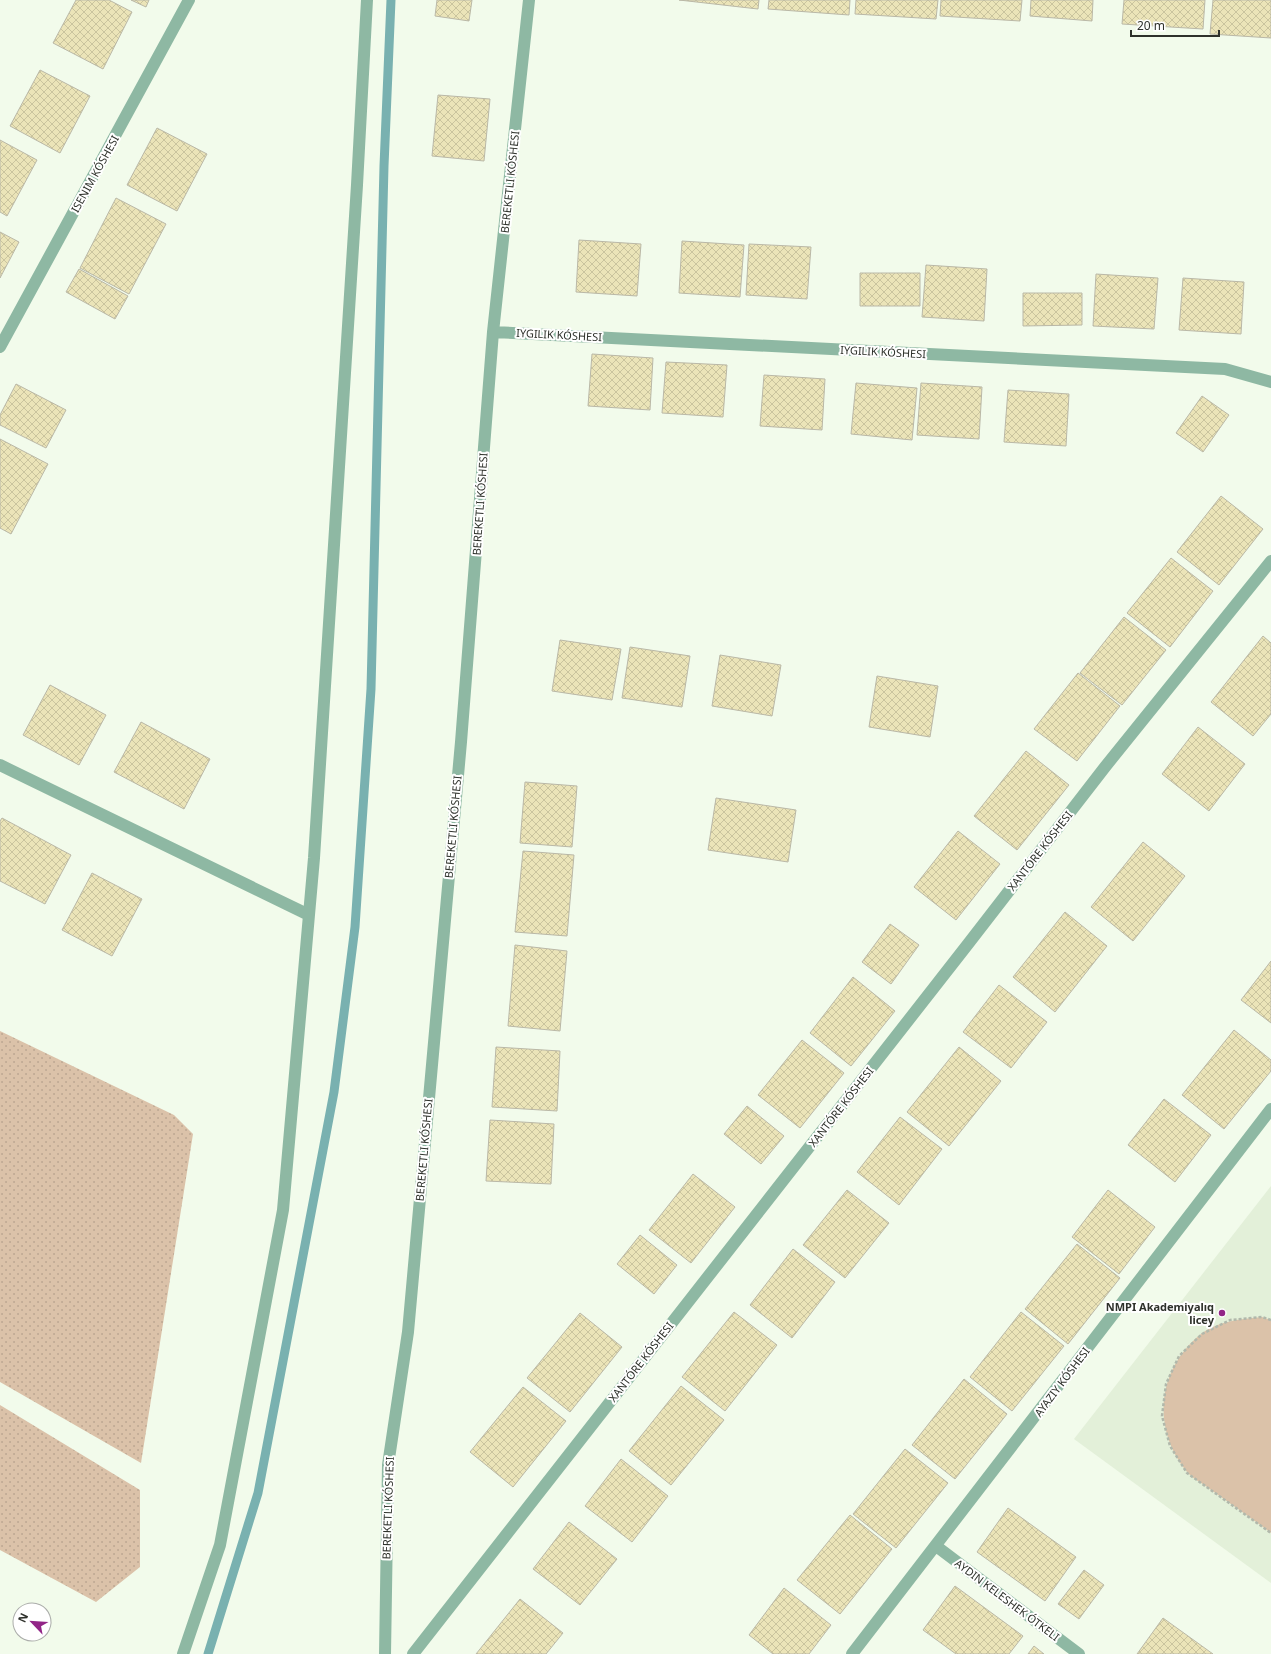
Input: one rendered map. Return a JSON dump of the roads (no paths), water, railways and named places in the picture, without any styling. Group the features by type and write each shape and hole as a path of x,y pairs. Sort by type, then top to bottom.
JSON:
{"street":[{"name":"ISENIM KÓSHESI","path":"0,347 189,0"},
{"path":"183,1654 220,1545 283,1210 310,915 357,186 367,0"},
{"name":"BEREKETLI KÓSHESI","path":"385,1654 388,1465 410,1317 461,742 493,332 529,0"},
{"name":"IYGILIK KÓSHESI","path":"493,332 1225,369 1271,382"},
{"name":"XANTÓRE KÓSHESI","path":"412,1654 1105,767 1271,561"},
{"path":"0,765 310,915"},
{"name":"AYAZIY KÓSHESI","path":"852,1654 1271,1109"},
{"path":"936,1546 1079,1654"}],"waterway":[{"path":"208,1654 258,1493 334,1092 355,927 371,689 384,166 391,0"}],"place":[{"name":"NMPI Akademiyalıq licey","path":"1222,1313"}]}
